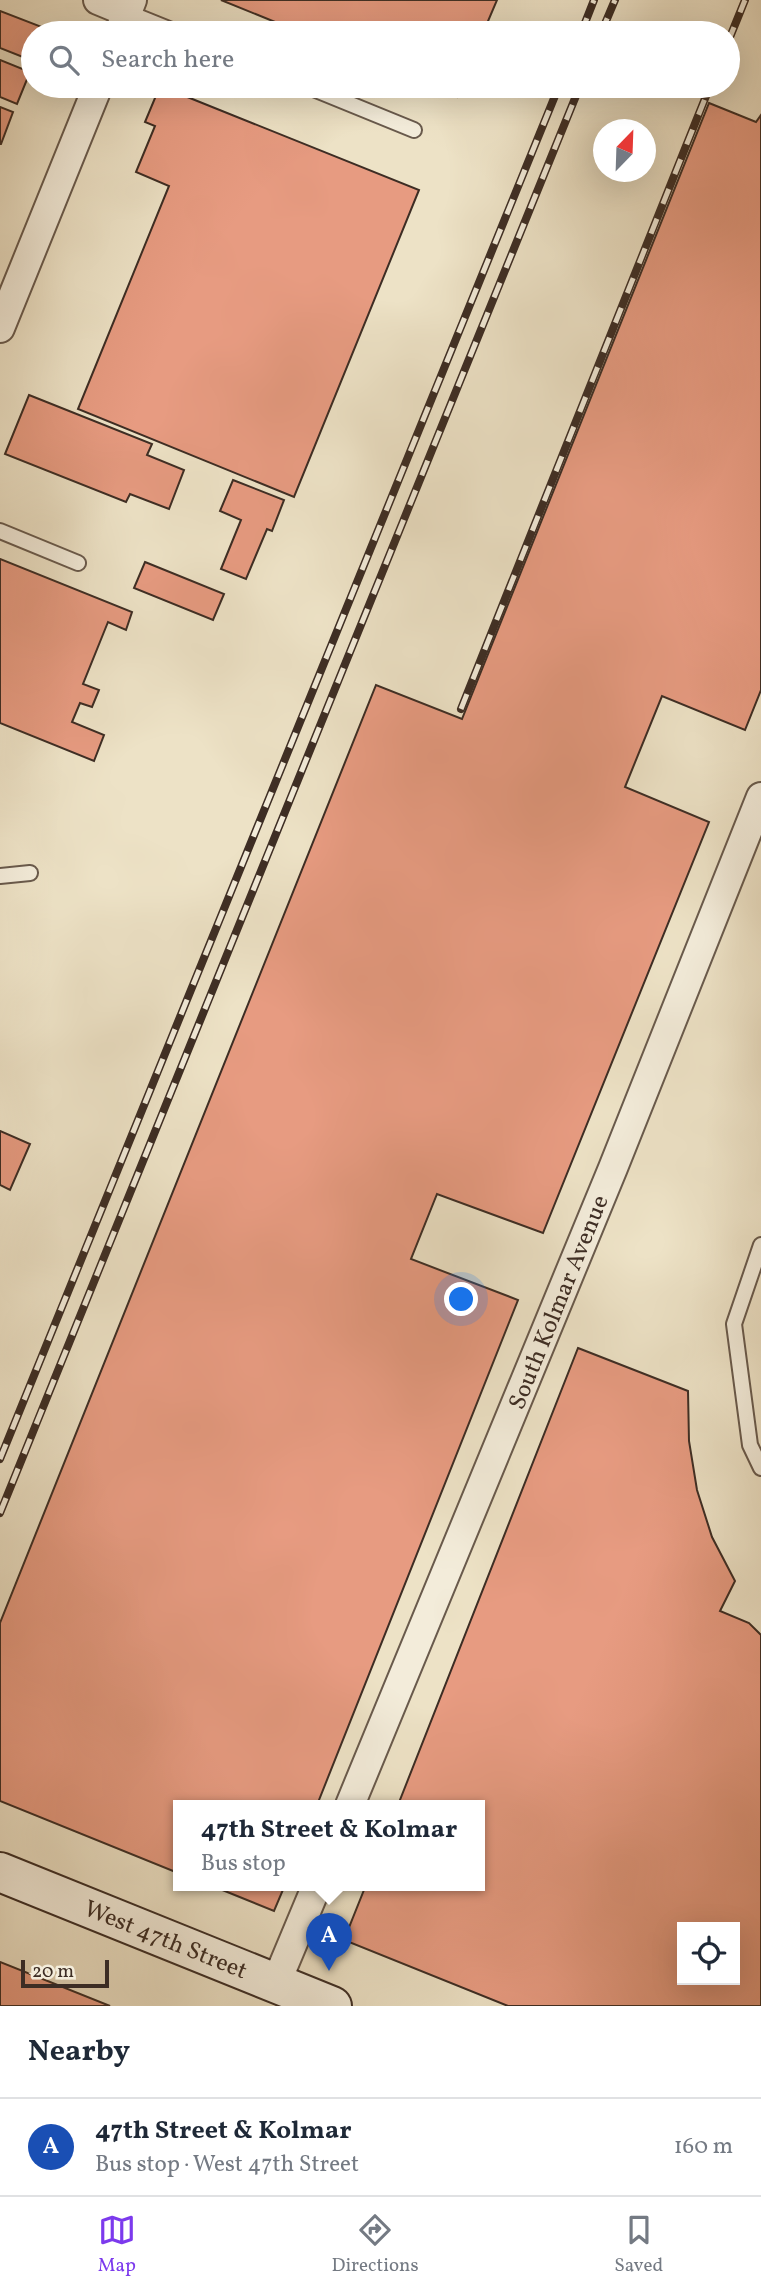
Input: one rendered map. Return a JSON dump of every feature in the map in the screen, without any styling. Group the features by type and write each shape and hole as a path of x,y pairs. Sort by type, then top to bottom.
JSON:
{"main road":[{"name":"West 47th Street","path":"0,1872 332,2006"}],"street":[{"path":"98,0 126,15"},
{"path":"0,328 93,98"},
{"name":"South Kolmar Avenue","path":"352,1800 618,1156 761,797"},
{"path":"276,1983 314,1891"}],"lane":[{"path":"126,15 144,21"},
{"path":"335,98 414,130"},
{"path":"0,531 78,564"},
{"path":"0,876 30,873"},
{"path":"761,1245 734,1325 750,1445 761,1468"}],"building":[{"path":"221,0 497,0 488,21 273,21"},
{"path":"0,11 26,21 21,21 21,56 0,48"},
{"path":"0,60 21,68 21,94 17,104 0,97"},
{"path":"155,98 190,98 419,190 294,497 78,409 169,186 136,172 155,126 145,122"},
{"path":"709,103 756,122 761,115 761,690 745,730 662,696 625,787 709,822 543,1233 437,1194 411,1259 518,1300 319,1800 173,1800 173,1871 0,1801 0,1623 376,685 462,719"},
{"path":"0,107 13,112 1,144 0,144"},
{"path":"29,395 152,444 147,455 184,470 169,509 130,494 126,502 5,454"},
{"path":"233,480 284,500 272,531 267,529 246,579 221,569 241,520 220,511"},
{"path":"0,559 132,612 126,630 108,622 83,684 99,690 92,707 80,703 72,722 104,735 94,761 0,723"},
{"path":"145,562 224,594 213,620 134,588"},
{"path":"0,1131 30,1144 10,1190 0,1185"},
{"path":"578,1348 688,1391 689,1441 697,1490 712,1537 735,1581 720,1611 749,1623 761,1635 761,2006 508,2006 344,1940 364,1891 485,1891 485,1800 400,1800"},
{"path":"225,1891 282,1891 274,1911"},
{"path":"0,1962 110,2006 0,2006"}],"railway":[{"path":"586,21 594,0"},
{"path":"606,21 615,0"},
{"path":"736,21 745,0"},
{"path":"0,1459 554,98"},
{"path":"0,1513 575,98"},
{"path":"461,709 705,98"}],"place":[{"name":"47th Street & Kolmar","path":"329,1971"}]}
